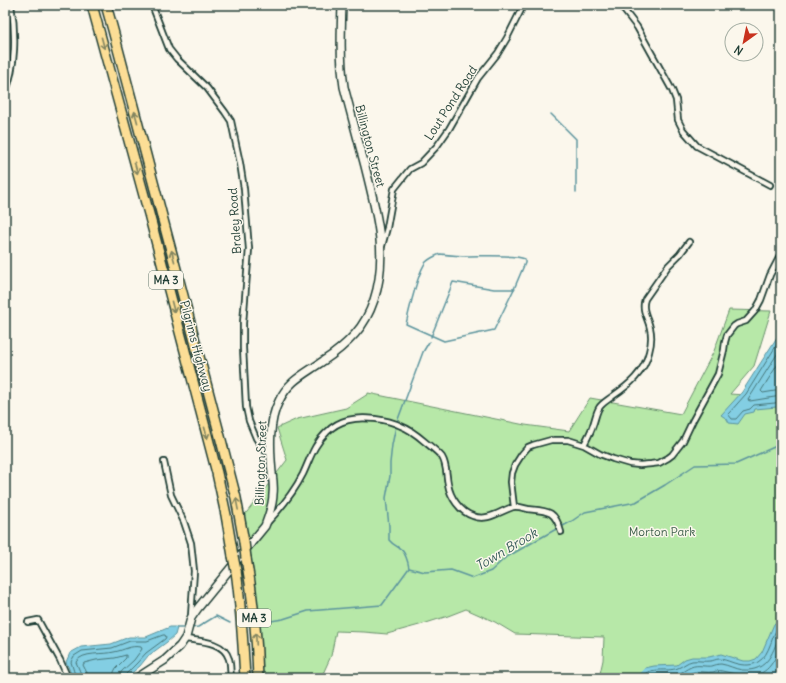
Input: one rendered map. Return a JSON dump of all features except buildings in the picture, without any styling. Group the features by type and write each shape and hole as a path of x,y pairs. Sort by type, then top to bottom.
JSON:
{"highway":[{"name":"Pilgrims Highway","path":"92,5 217,473 236,571 245,678"},
{"name":"Pilgrims Highway","path":"106,5 114,30 236,498 251,584 258,678"}],"street":[{"path":"5,93 11,75 13,53 14,27 11,5"},
{"name":"Braley Road","path":"152,5 169,50 207,88 231,121 244,189 249,249 243,323 246,407 249,421 256,438 264,450 271,453"},
{"name":"Billington Street","path":"136,678 165,660 178,648 185,637 190,620 206,596 265,526 274,493 271,434 274,413 282,394 304,372 326,359 355,334 364,322 378,286 381,268 381,248 375,207 342,74 342,5"},
{"path":"620,5 637,27 672,90 676,100 678,120 683,130 698,146 770,185"},
{"name":"Lout Pond Road","path":"381,248 388,228 394,189 410,169 421,163 437,146 449,129 478,78 498,53 523,7"},
{"path":"584,445 600,407 632,382 644,366 650,351 652,338 643,304 668,266 689,242"},
{"path":"514,507 511,482 512,473 519,458 526,449 533,445 557,439 568,440 584,445 613,459 635,464 659,463 672,455 683,441 718,374 727,335 734,326 746,321 755,311 781,254"},
{"path":"265,526 299,481 315,446 321,438 333,426 343,421 364,418 394,422 401,425 442,457 445,463 449,490 455,501 464,512 473,517 485,518 514,507 544,510 551,513 558,521 561,532"},
{"path":"164,462 172,495 184,522 191,543 194,571 193,599 190,620"},
{"path":"28,622 38,620 68,678"},
{"path":"185,637 208,642 225,651 229,658 231,678"}],"green space":[{"name":"Morton Park","path":"729,310 771,311 754,366 730,394 758,396 781,391 781,678 599,678 603,660 604,637 515,634 495,622 466,609 423,624 387,634 336,631 331,656 321,678 260,678 237,525 287,460 277,428 297,419 346,408 368,393 525,425 569,431 590,398 681,414 714,351"}],"water":[{"path":"781,331 781,405 777,407 755,409 754,412 745,414 738,424 729,423 727,419 721,415 742,392"},
{"path":"781,618 781,678 637,678 645,668 677,665 685,659 692,657 709,657 721,654 743,661 756,659 762,652 774,624"},
{"path":"170,627 177,628 175,635 148,656 140,666 126,678 73,678 66,662 70,653 81,647 111,644 129,637 146,637"}],"waterway":[{"path":"551,114 576,139 576,192"},
{"path":"440,254 465,256 506,256 525,259 525,263 514,289 494,330 444,341 406,324 414,292 423,267 429,259 440,254"},
{"path":"431,337 453,282 494,289 515,289"},
{"path":"397,422 423,352 429,342"},
{"path":"396,426 392,445 390,476 386,498 389,540 402,550 407,559 409,568"},
{"name":"Town Brook","path":"561,527 585,512 636,502 695,465 736,464 781,444"},
{"name":"Town Brook","path":"265,622 283,619 308,611 382,605 409,568 425,572 451,570 473,578 491,571 505,558 558,528"},
{"name":"Town Brook","path":"191,628 198,627 216,616 230,623"},
{"name":"Town Brook","path":"177,628 186,628"},
{"name":"Town Brook","path":"53,678 60,674"}]}
